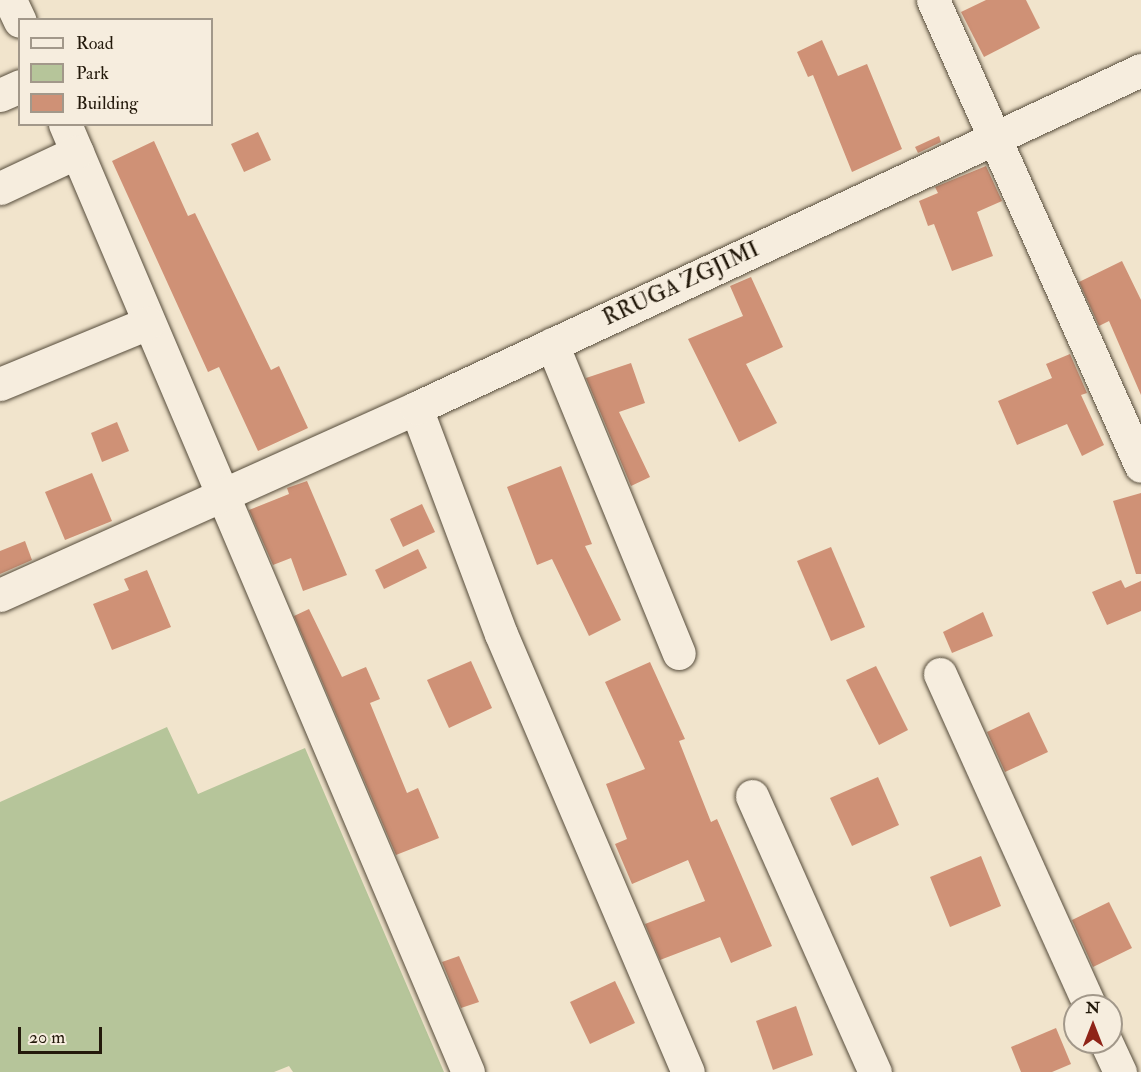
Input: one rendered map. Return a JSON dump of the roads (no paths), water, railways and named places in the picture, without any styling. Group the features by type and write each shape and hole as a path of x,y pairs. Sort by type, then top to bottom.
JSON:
{"street":[{"path":"10,0 19,18"},
{"path":"933,0 992,137 1023,196 1141,465"},
{"name":"RRUGA ZGJIMI","path":"0,595 416,408 992,137 1141,70"},
{"path":"0,95 18,87"},
{"path":"0,188 71,138 220,498 468,1072"},
{"path":"0,384 148,323"},
{"path":"552,344 679,652"},
{"path":"416,408 501,634 688,1072"},
{"path":"940,674 1085,994"},
{"path":"752,796 875,1072"},
{"path":"1112,1054 1120,1072"}]}
